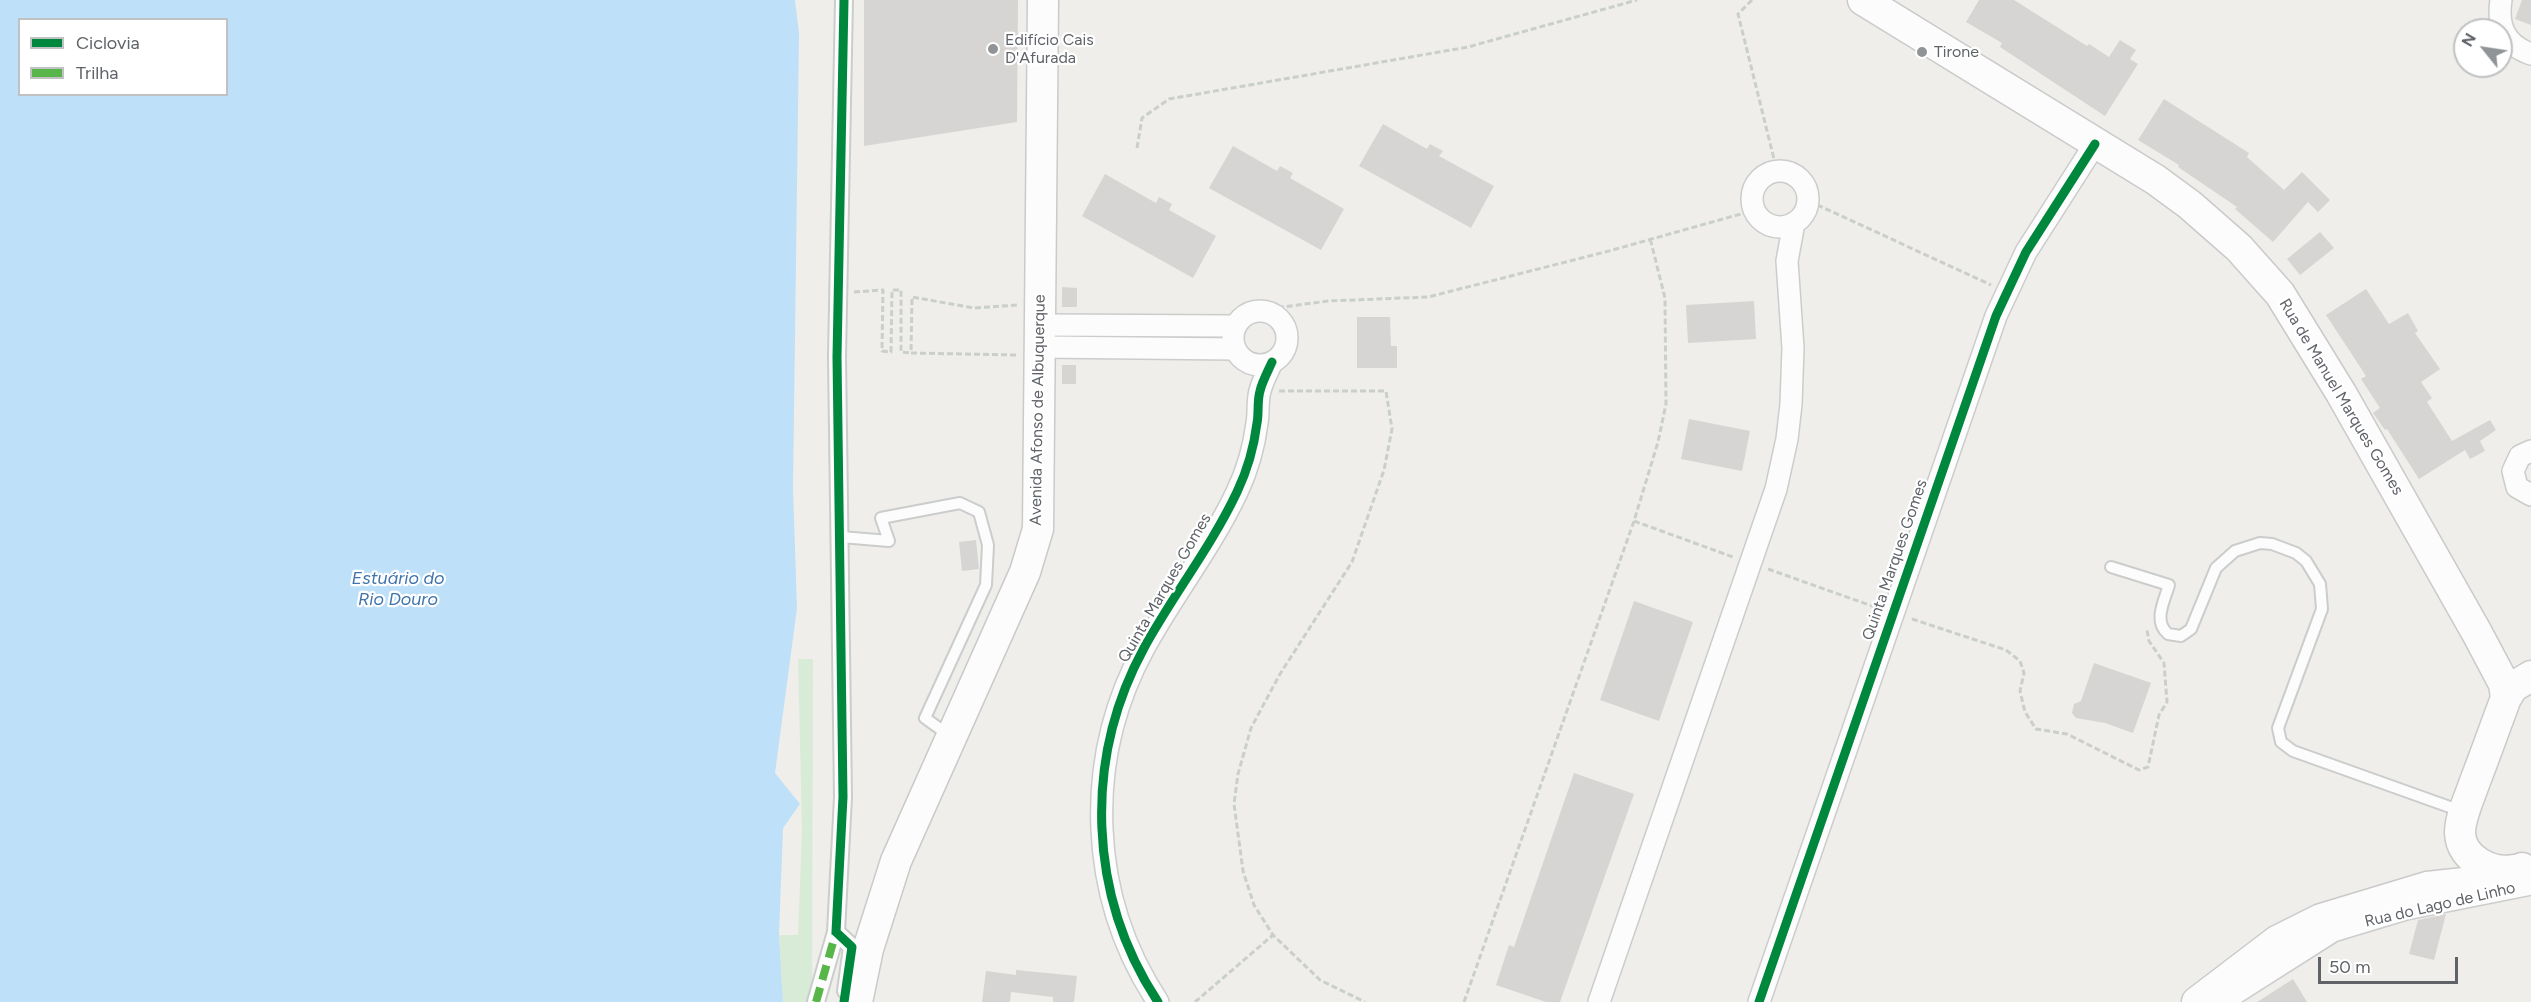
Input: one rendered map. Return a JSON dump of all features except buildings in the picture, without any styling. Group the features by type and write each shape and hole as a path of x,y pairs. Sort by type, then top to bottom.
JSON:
{"main road":[{"name":"Avenida Afonso de Albuquerque","path":"857,1002 868,949 896,861 1025,572 1035,543 1039,515 1035,333 1042,0"},
{"name":"Rua de Manuel Marques Gomes","path":"1863,0 2156,180 2190,205 2239,248 2280,294 2341,393 2477,633 2504,684 2506,698"},
{"path":"2427,887 2446,863 2506,698 2513,687 2531,674 2499,653 2477,633"},
{"path":"2463,816 2460,833 2463,844 2466,852 2481,865 2495,870 2528,872"},
{"path":"2197,1002 2227,993 2277,942 2321,919 2427,887 2501,879 2528,872"}],"street":[{"path":"816,1002 836,932 843,797 837,357 844,0"},
{"path":"2501,0 2499,16 2504,33 2519,50 2531,54"},
{"name":"Quinta Marques Gomes","path":"1759,1002 1981,355 2006,292 2034,240 2095,144"},
{"path":"1777,171 1791,172 1798,177 1808,192 1809,201 1806,210 1794,223 1785,226 1772,225 1760,218 1752,201 1757,183 1764,176 1777,171"},
{"path":"1599,1002 1778,481 1791,404 1793,348 1787,261 1794,223"},
{"path":"1772,225 1787,261"},
{"path":"1260,310 1245,315 1235,326 1232,342 1260,391"},
{"name":"Quinta Marques Gomes","path":"1158,1002 1132,957 1119,924 1110,891 1101,823 1104,770 1117,712 1138,660 1225,516 1241,483 1256,430 1260,391 1272,362 1285,349 1286,331 1277,316 1260,310"},
{"path":"1035,333 1235,326"},
{"path":"1035,333 1240,356 1264,365 1272,362"},
{"path":"2531,451 2520,456 2513,471 2517,487 2531,495"},
{"name":"Rua do Lago de Linho","path":"2227,993 2333,931 2528,872"},
{"path":"836,932 852,946 844,1002"}],"lane":[{"path":"841,537 876,538 889,541 881,518 960,503 980,512 988,545 986,585 925,718 951,736"},
{"path":"2111,567 2169,585 2159,618 2163,630 2174,637 2181,636 2191,629 2210,579 2216,568 2230,555 2247,546 2260,543 2285,547 2296,553 2306,561 2317,578 2323,596 2322,609 2278,728 2282,742 2293,751 2463,816"}],"path":[{"path":"1137,148 1142,117 1169,99 1468,47 1636,0"},
{"path":"1752,0 1738,14 1777,171"},
{"path":"1809,201 2006,292"},
{"path":"1260,310 1328,302 1428,297 1609,251 1755,210"},
{"path":"1464,1002 1634,521 1658,441 1666,404 1665,298 1650,238"},
{"path":"840,293 883,290 882,351 891,352 892,290 901,290 901,352 911,353 1035,333"},
{"path":"911,353 912,297 974,308 1035,333"},
{"path":"1260,391 1386,391 1392,429 1384,470 1352,562 1280,674 1251,728 1238,774 1234,804 1244,871 1254,905 1273,934 1320,981 1365,1002"},
{"path":"1634,521 1892,613 2006,650 2020,661 2024,673 2020,691 2025,712 2036,729 2067,734 2139,770 2148,767 2159,715 2167,702 2164,663 2149,641 2147,628 2152,608 2163,607"},
{"path":"1195,1002 1273,934"}],"green space":[{"path":"798,659 813,659 812,1002 783,1002 779,935 798,935 802,831"}],"water":[{"name":"Estuário do Rio Douro","path":"0,0 795,0 799,33 793,488 797,608 775,773 800,804 783,828 779,935 783,1002 0,1002"}],"marked path":[{"path":"816,1002 836,932"}],"cycle path":[{"path":"844,0 837,357 843,797 836,932 852,947 844,1002"},
{"path":"1759,1002 1996,316 2026,252 2095,144"},
{"path":"1158,1002 1135,961 1118,918 1107,873 1102,827 1103,781 1111,736 1124,691 1144,648 1216,532 1241,484 1254,441 1260,391 1272,362"}],"place":[{"name":"Edifício Cais D'Afurada","path":"993,49"},
{"name":"Tirone","path":"1922,52"}]}
